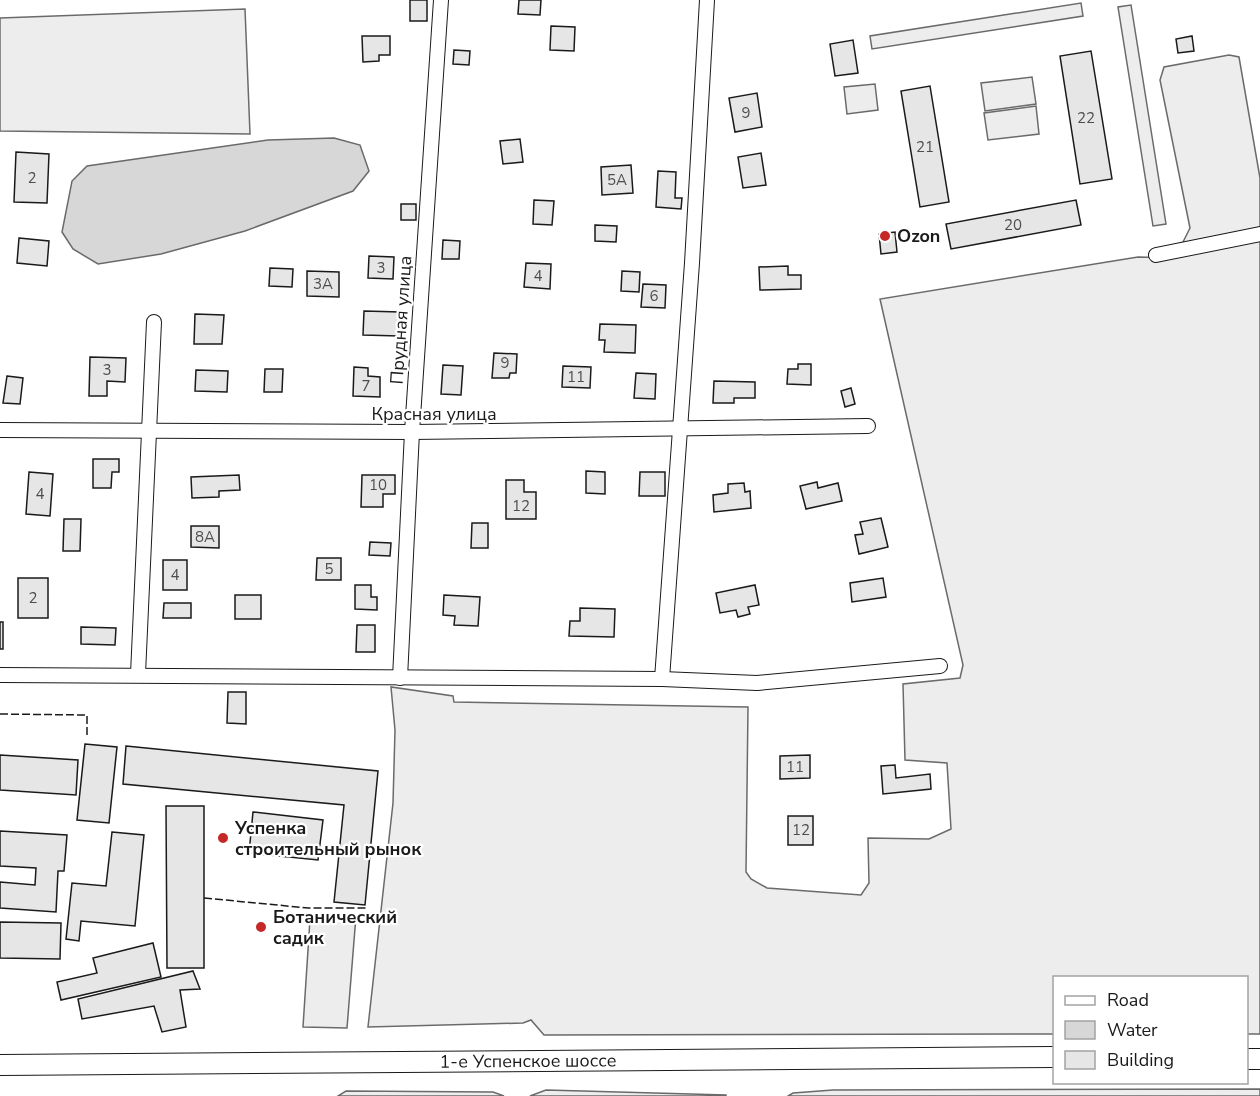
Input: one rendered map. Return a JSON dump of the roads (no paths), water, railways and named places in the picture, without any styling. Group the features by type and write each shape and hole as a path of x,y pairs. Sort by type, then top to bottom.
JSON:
{"main road":[{"name":"1-е Успенское шоссе","path":"0,1065 1053,1057"}],"street":[{"name":"Прудная улица","path":"400,678 412,432 441,0"},
{"path":"662,679 707,0"},
{"path":"1156,255 1260,234"},
{"path":"138,674 147,432 154,322"},
{"name":"Красная улица","path":"0,430 412,432 868,426"},
{"path":"0,675 138,674 662,679 757,683 939,666"}],"water":[{"path":"334,138 360,145 369,171 353,191 245,231 161,254 98,264 73,249 62,232 72,181 87,166 268,140"}],"place":[{"name":"Ozon","path":"885,236"},
{"name":"Успенка строительный рынок","path":"223,838"},
{"name":"Ботанический садик","path":"261,927"}]}
